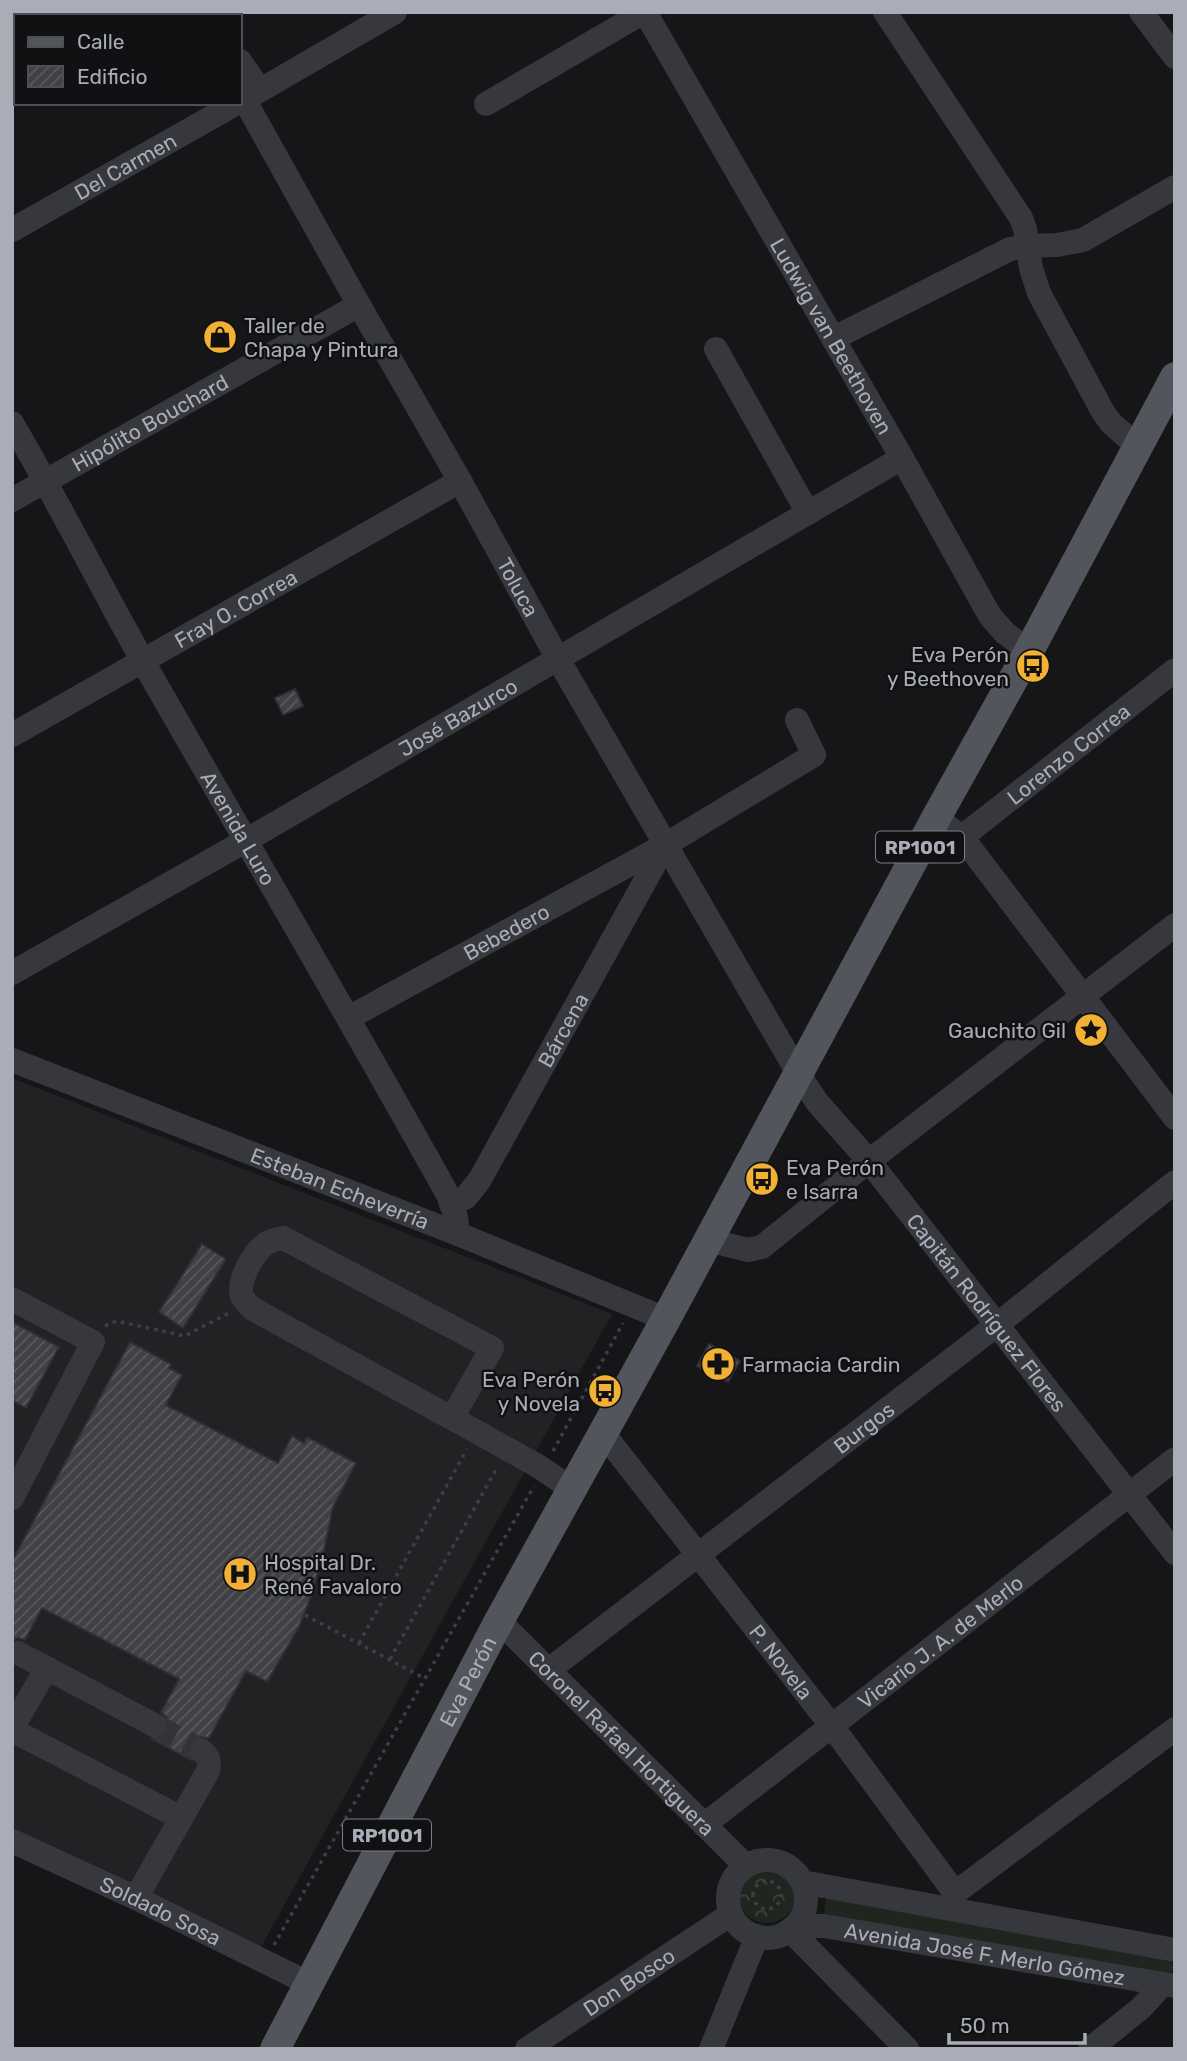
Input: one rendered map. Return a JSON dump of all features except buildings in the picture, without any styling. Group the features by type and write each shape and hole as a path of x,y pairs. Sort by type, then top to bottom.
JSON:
{"main road":[{"name":"RP1001","path":"666,1319 1175,377"},
{"name":"Eva Perón","path":"275,2049 499,1621 666,1319"}],"street":[{"name":"Del Carmen","path":"245,99 395,12"},
{"path":"486,104 645,12"},
{"name":"Ludwig van Beethoven","path":"645,12 834,338 990,617 1005,633 1029,651"},
{"path":"885,12 1021,218 1039,293 1103,412 1111,423 1137,446"},
{"path":"1141,12 1175,57"},
{"name":"Toluca","path":"242,76 245,99 359,305 558,659 798,1073"},
{"name":"Del Carmen","path":"12,230 234,105"},
{"path":"834,338 1010,249 1083,240 1175,187"},
{"name":"Hipólito Bouchard","path":"12,500 359,305"},
{"path":"716,349 808,513"},
{"name":"Avenida Luro","path":"12,424 144,662 350,1017 448,1195 456,1217 458,1234"},
{"name":"José Bazurco","path":"12,973 247,840 902,458"},
{"name":"Fray O. Correa","path":"12,735 460,481"},
{"name":"Lorenzo Correa","path":"962,837 1175,670"},
{"name":"Bebedero","path":"350,1017 665,845 814,755 797,720"},
{"path":"936,818 962,837 1175,1118"},
{"name":"Bárcena","path":"451,1204 466,1198 479,1181 665,845"},
{"path":"708,1240 748,1250 762,1247 1175,925"},
{"name":"Esteban Echeverría","path":"12,1060 458,1234 666,1319"},
{"name":"Capitán Rodríguez Flores","path":"798,1073 817,1102 869,1161 1175,1553"},
{"name":"Burgos","path":"550,1669 998,1324 1175,1182"},
{"path":"452,1418 492,1348 283,1238 270,1241 258,1250 248,1265 241,1286 242,1295 253,1309 477,1432 508,1448 572,1489"},
{"path":"12,1299 93,1342 12,1498"},
{"name":"P. Novela","path":"603,1433 831,1725 955,1902"},
{"name":"Vicario J. A. de Merlo","path":"704,1825 1175,1459"},
{"name":"Coronel Rafael Hortiguera","path":"499,1621 746,1866"},
{"path":"18,1653 154,1725"},
{"path":"47,1668 12,1729 181,1818"},
{"path":"955,1902 1175,1729"},
{"path":"136,1898 208,1772 208,1756 202,1751"},
{"name":"Soldado Sosa","path":"12,1842 136,1898 309,1983"},
{"path":"711,2049 757,1936 740,1927 731,1914 728,1905 730,1885 735,1876 756,1861 778,1861 796,1872 806,1893 802,1916 792,1928 907,2049"},
{"name":"Avenida José F. Merlo Gómez","path":"802,1882 955,1902 1175,1950"},
{"name":"Don Bosco","path":"527,2049 731,1914"},
{"name":"Avenida José F. Merlo Gómez","path":"757,1936 769,1938 780,1936 792,1928 824,1926 1169,1985"},
{"path":"1090,2049 1169,1985"}],"path":[{"path":"93,1342 106,1325 116,1321 186,1336 247,1304"},
{"path":"265,1962 632,1306"},
{"path":"359,1643 477,1432"},
{"path":"390,1659 508,1448"},
{"path":"304,1615 424,1678"},
{"path":"762,1882 773,1883 780,1890 781,1899 771,1909 760,1907 754,1897 754,1891 762,1882"}],"shaded area":[{"name":"Hospital Dr. René Favaloro","path":"12,1078 612,1314 261,1947 12,1834"}],"green space":[{"path":"761,1865 773,1865 788,1873 796,1888 796,1900 788,1915 773,1923 761,1923 746,1915 738,1900 738,1888 746,1873"},
{"path":"826,1898 1169,1961 1173,1970 1171,1974 824,1915"}],"tunnel":[{"path":"154,1725 202,1751"}],"place":[{"name":"Taller de Chapa y Pintura","path":"220,337"},
{"name":"Eva Perón y Beethoven","path":"1033,666"},
{"name":"Gauchito Gil","path":"1091,1030"},
{"name":"Eva Perón e Isarra","path":"762,1179"},
{"name":"Farmacia Cardin","path":"718,1364"},
{"name":"Eva Perón y Novela","path":"605,1391"},
{"name":"Hospital Dr. René Favaloro","path":"240,1574"}]}
